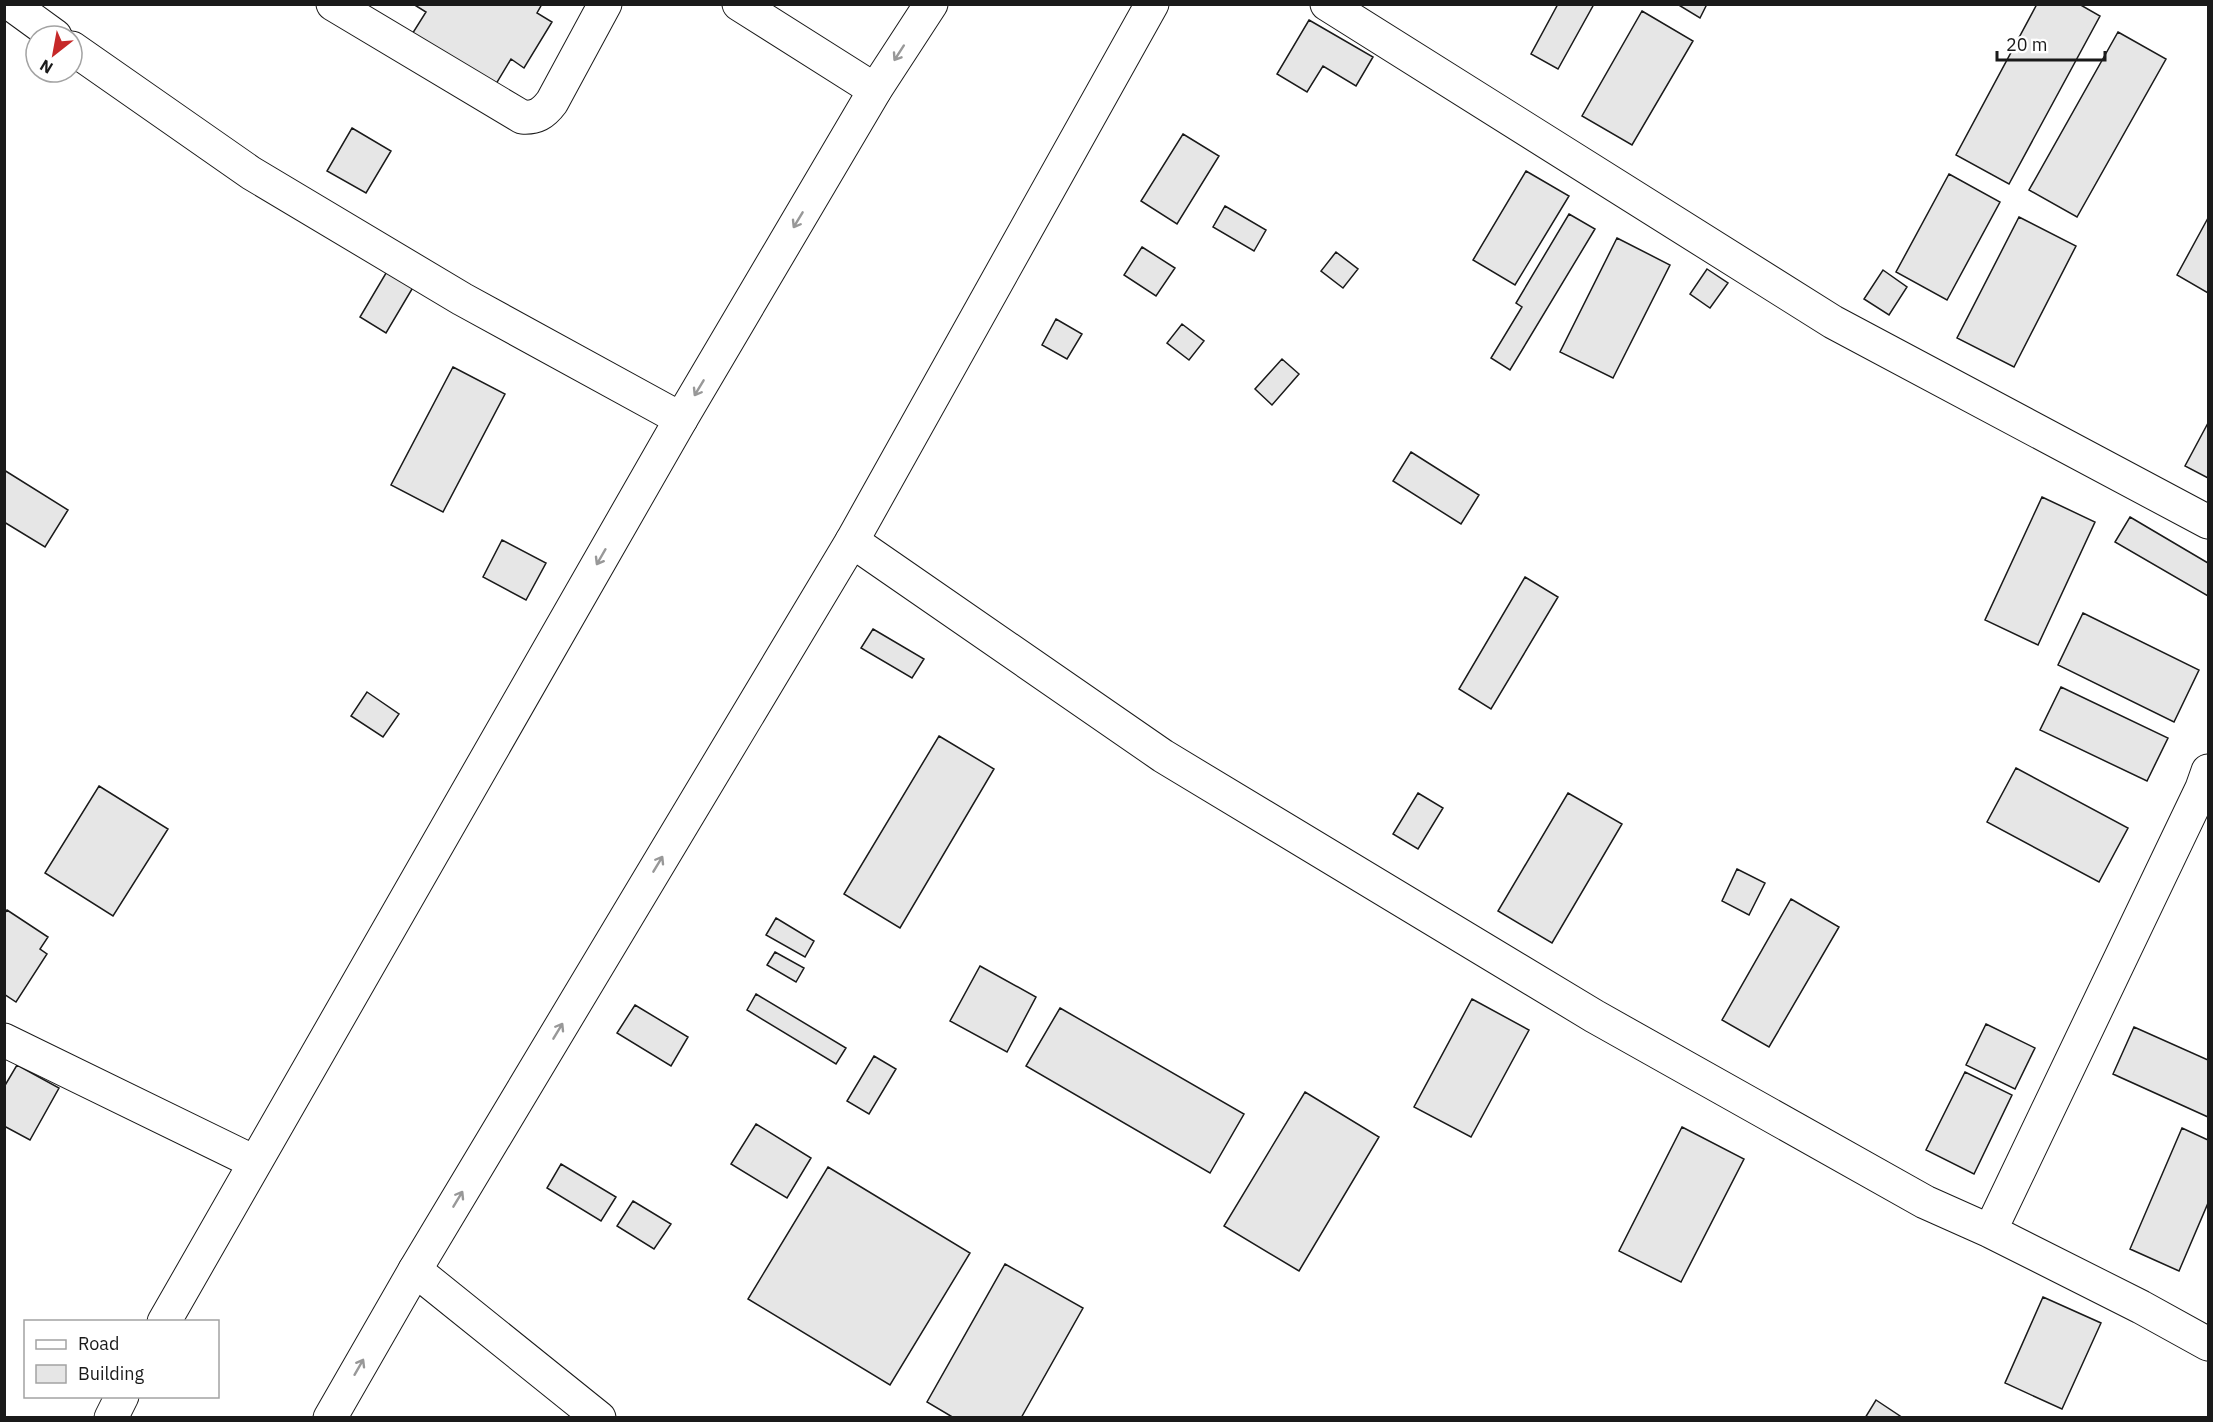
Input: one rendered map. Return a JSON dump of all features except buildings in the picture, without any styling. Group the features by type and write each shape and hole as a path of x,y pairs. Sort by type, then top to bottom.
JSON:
{"main road":[{"path":"11,4 38,24"},
{"path":"333,4 522,117 535,118 552,102 605,4"},
{"path":"739,4 875,90"},
{"path":"165,1320 681,419 875,90 931,4"},
{"path":"330,1418 415,1270 852,540 1152,4"},
{"path":"1327,4 1833,322 2208,522"},
{"path":"84,56 261,179 462,299 681,419"},
{"path":"852,540 1163,756 1594,1016 1925,1202 2141,1306 2208,1344"},
{"path":"1990,1232 2197,799 2208,771"},
{"path":"4,1040 254,1162"},
{"path":"415,1270 599,1418"},
{"path":"111,1418 121,1398"}]}
